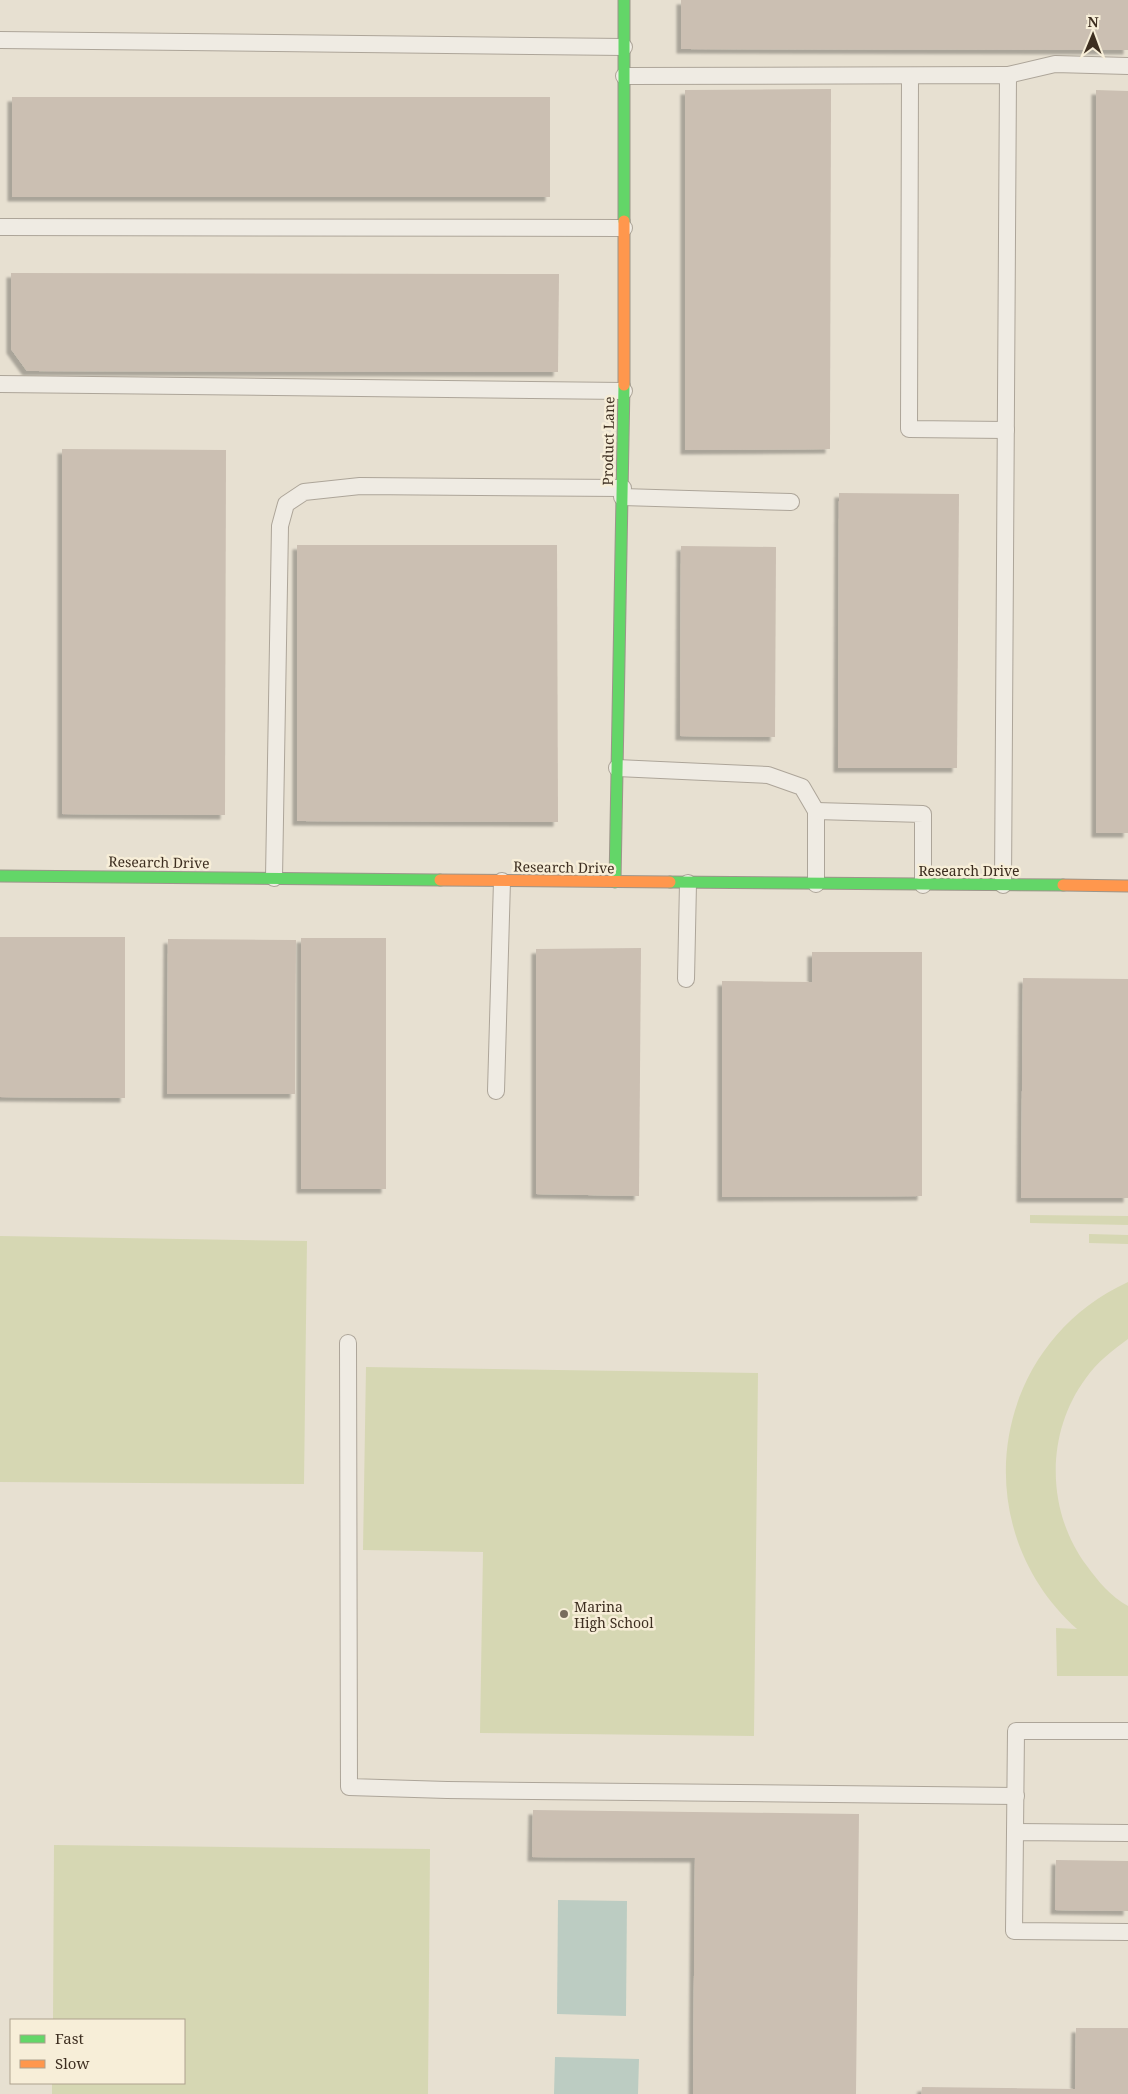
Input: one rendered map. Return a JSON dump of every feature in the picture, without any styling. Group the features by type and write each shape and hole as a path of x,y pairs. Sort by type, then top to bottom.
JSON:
{"street":[{"name":"Product Lane","path":"615,882 624,391 624,0"},
{"name":"Research Drive","path":"0,876 1128,886"}],"lane":[{"path":"0,40 624,47"},
{"path":"624,76 1008,75 1055,64 1128,66"},
{"path":"1004,885 1008,75"},
{"path":"910,76 909,429 1006,430"},
{"path":"0,227 624,228"},
{"path":"0,384 624,391"},
{"path":"274,878 280,526 286,504 304,492 360,486 622,493 791,502"},
{"path":"617,768 768,775 802,787 816,811 816,884"},
{"path":"816,811 923,814 923,885"},
{"path":"496,1092 502,881"},
{"path":"686,980 688,883"},
{"path":"348,1343 348,1787 447,1790 1016,1796"},
{"path":"1128,1731 1016,1731 1014,1931 1128,1932"},
{"path":"1015,1832 1128,1833"}],"green space":[{"path":"1030,1215 1128,1216 1128,1225 1030,1223"},
{"path":"1089,1234 1128,1235 1128,1244 1089,1243"},
{"path":"0,1236 307,1241 304,1484 0,1482"},
{"path":"1128,1282 1128,1339 1095,1367 1073,1400 1063,1423 1057,1447 1056,1472 1058,1497 1064,1522 1074,1545 1100,1583 1128,1606 1128,1676 1057,1676 1056,1628 1077,1629 1041,1588 1018,1541 1007,1492 1008,1442 1021,1393 1046,1349 1081,1311"},
{"path":"366,1367 758,1373 754,1736 480,1733 483,1552 363,1550"},
{"path":"54,1845 430,1849 428,2094 52,2094 52,2084 185,2084 185,2019 53,2019"}],"shaded area":[{"path":"558,1900 627,1901 626,2016 557,2014"},
{"path":"555,2057 639,2059 638,2094 554,2094"}],"building":[{"path":"681,0 1128,0 1128,50 681,49"},
{"path":"831,89 830,449 685,450 685,90"},
{"path":"1096,90 1128,91 1128,833 1096,833"},
{"path":"12,97 550,97 550,197 12,197"},
{"path":"11,273 559,274 558,372 27,371 11,349"},
{"path":"62,449 226,450 225,815 62,814"},
{"path":"839,493 959,494 957,768 838,768"},
{"path":"297,545 557,545 558,822 297,821"},
{"path":"681,546 776,547 775,737 680,736"},
{"path":"0,937 125,937 125,1098 0,1097"},
{"path":"301,938 386,938 386,1189 301,1189"},
{"path":"168,939 296,940 295,1094 167,1094"},
{"path":"641,948 639,1196 536,1194 536,949"},
{"path":"812,952 922,952 922,1196 722,1197 722,981 812,982"},
{"path":"1023,978 1128,979 1128,1198 1021,1198"},
{"path":"533,1810 859,1814 856,2094 693,2094 695,1858 532,1857"},
{"path":"1056,1860 1128,1861 1128,1911 1055,1910"},
{"path":"1076,2028 1128,2028 1128,2094 921,2094 922,2087 1075,2089"}],"traffic: fast":[{"path":"624,0 624,221"},
{"path":"615,882 624,385"},
{"path":"0,876 440,880"},
{"path":"670,882 1063,885"}],"traffic: slow":[{"path":"624,221 624,385"},
{"path":"440,880 670,882"},
{"path":"1063,885 1128,886"}],"place":[{"name":"Marina High School","path":"564,1614"}]}
